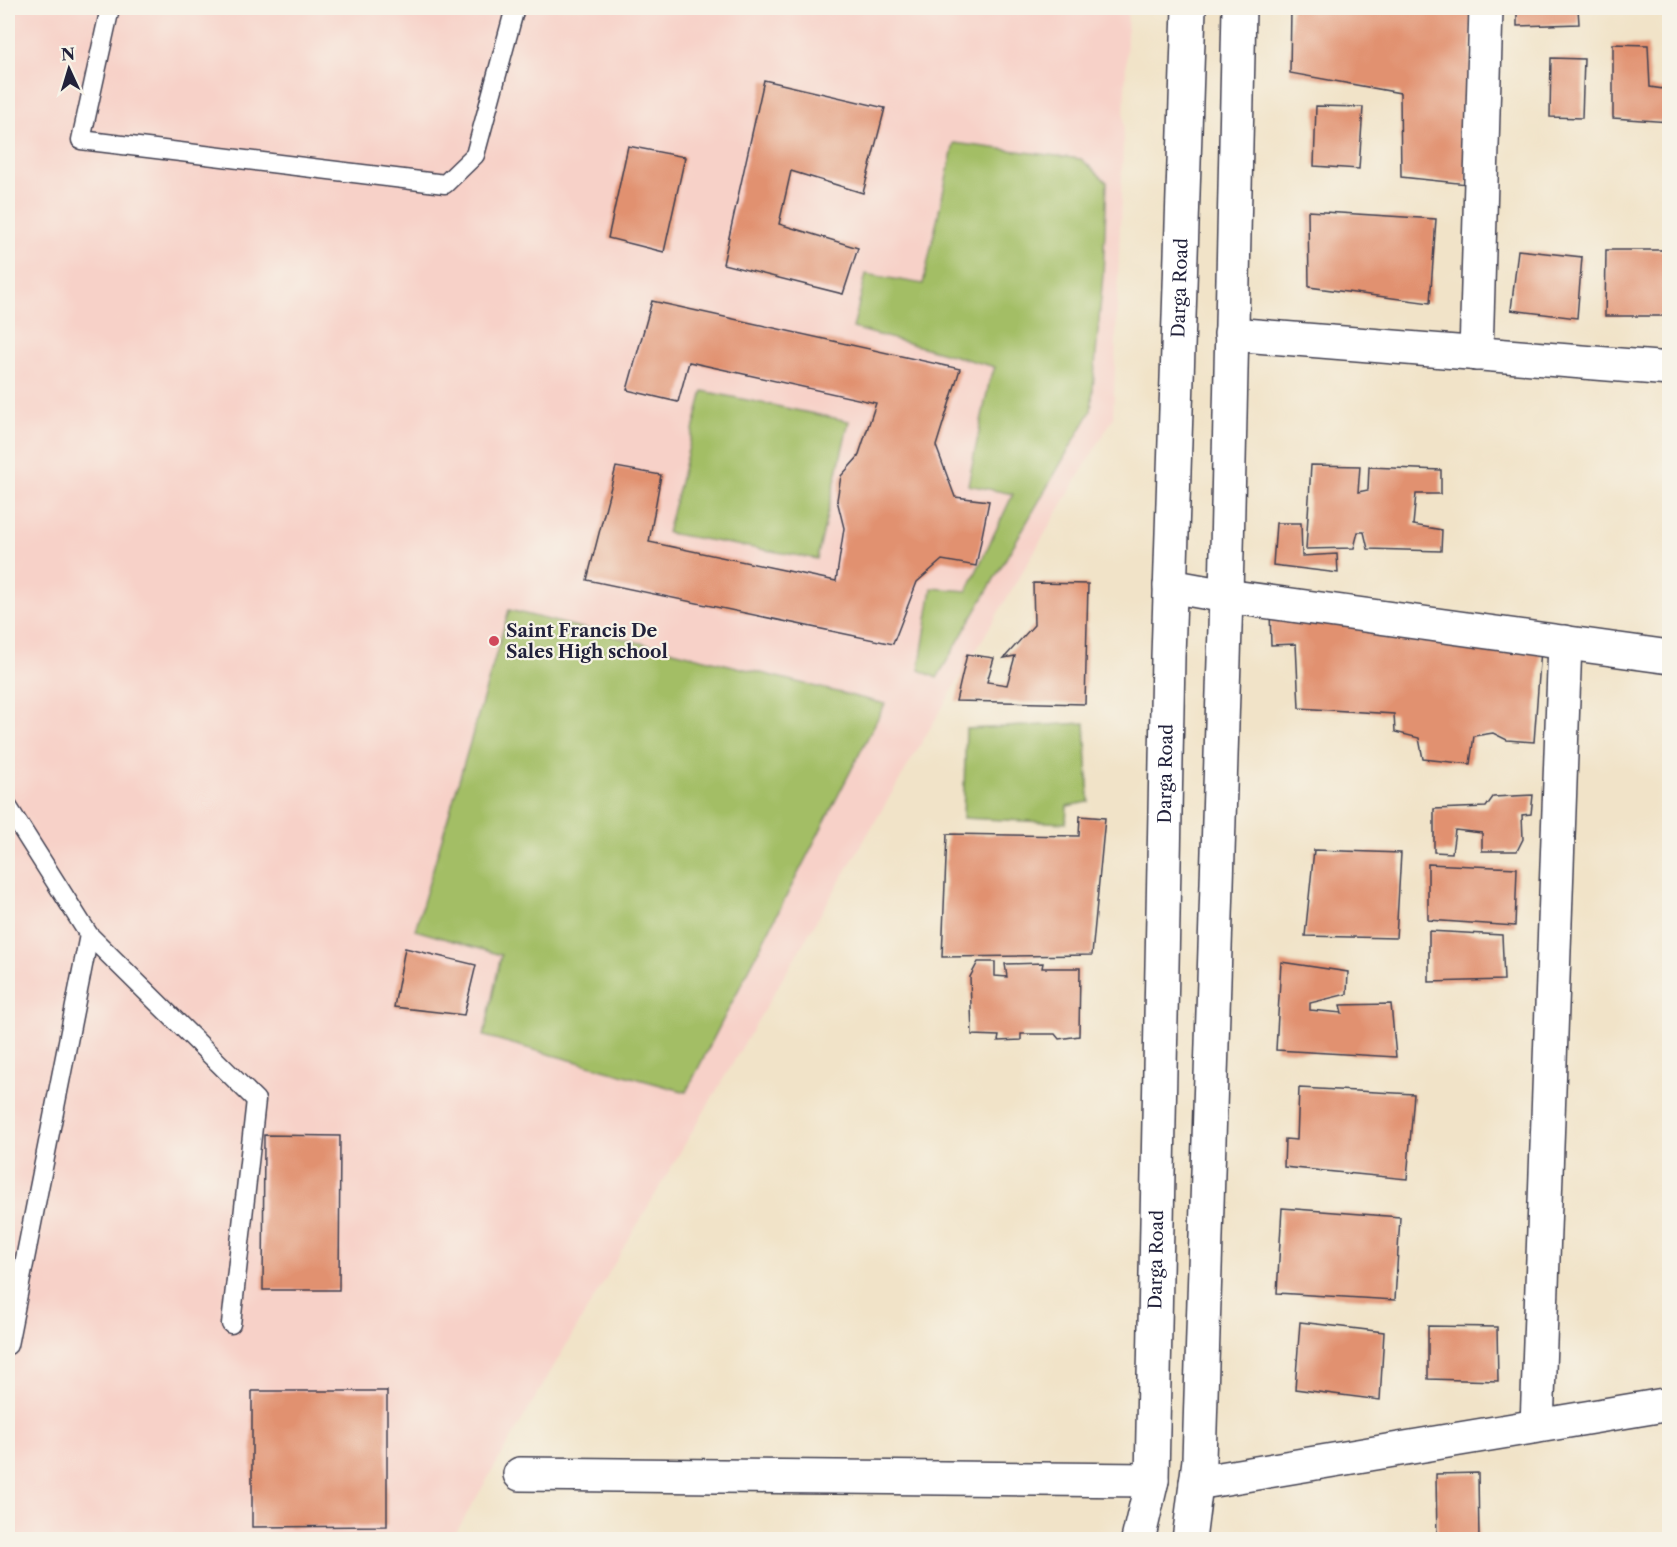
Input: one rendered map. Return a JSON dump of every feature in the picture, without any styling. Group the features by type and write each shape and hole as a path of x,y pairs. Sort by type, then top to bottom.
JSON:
{"street":[{"name":"Darga Road","path":"1138,1539 1152,1480 1170,586 1189,8"},
{"path":"1189,1539 1200,1448 1226,596 1239,8"},
{"path":"1476,354 1486,8"},
{"path":"1231,334 1670,369"},
{"path":"1170,586 1226,596 1670,657"},
{"path":"1537,1426 1565,642"},
{"path":"1196,1483 1670,1404"},
{"path":"520,1474 1152,1480"}],"lane":[{"path":"110,8 81,140 445,184 475,155 515,8"},
{"path":"8,807 89,935 256,1100 231,1324"},
{"path":"8,1345 89,935"}],"shaded area":[{"name":"Saint Francis De Sales High school","path":"8,8 1128,8 1113,418 452,1539 8,1540"}],"green space":[{"path":"954,143 1081,159 1107,182 1103,275 1091,411 937,678 919,670 932,588 967,591 1013,494 968,485 989,383 995,367 853,328 866,274 923,284"},
{"path":"703,391 849,421 817,559 667,533"},
{"path":"509,610 885,704 686,1092 484,1036 501,955 415,930"},
{"path":"1085,723 1089,802 1067,806 1066,823 963,818 966,729"}],"building":[{"path":"1291,8 1472,8 1467,184 1401,177 1400,93 1290,73"},
{"path":"1517,8 1578,8 1579,24 1517,26"},
{"path":"1613,44 1648,45 1650,87 1670,90 1670,122 1613,118"},
{"path":"1551,58 1584,59 1582,118 1550,117"},
{"path":"764,80 885,108 863,193 791,171 779,224 858,248 843,294 723,264"},
{"path":"1316,106 1363,107 1359,169 1314,166"},
{"path":"628,146 685,157 664,252 608,238"},
{"path":"1308,211 1436,219 1430,303 1309,287"},
{"path":"1518,250 1582,257 1577,318 1511,310"},
{"path":"1606,250 1670,250 1670,316 1605,316"},
{"path":"652,301 960,369 936,446 955,497 989,501 976,566 942,560 917,582 893,644 587,580 616,467 661,475 649,542 836,581 844,528 837,500 841,476 858,457 876,403 689,362 678,402 627,390"},
{"path":"1311,465 1360,466 1358,492 1368,490 1369,467 1441,470 1441,494 1416,494 1413,525 1442,530 1441,551 1368,549 1364,532 1358,532 1354,548 1306,549"},
{"path":"1276,523 1301,523 1302,556 1337,554 1338,573 1273,565"},
{"path":"1033,583 1088,584 1085,704 956,701 967,654 994,658 987,682 1007,685 1015,656 1004,658 1034,625"},
{"path":"1270,611 1541,649 1534,742 1507,740 1493,733 1474,736 1470,764 1423,759 1419,738 1395,732 1394,714 1299,708 1296,644 1271,645"},
{"path":"1533,795 1531,814 1522,815 1523,839 1517,851 1482,851 1482,833 1455,830 1452,853 1434,852 1434,809 1486,807 1493,797"},
{"path":"1080,816 1105,818 1092,955 942,957 947,834 1079,836"},
{"path":"1314,850 1401,853 1396,938 1305,936"},
{"path":"1428,864 1517,868 1515,926 1428,920"},
{"path":"1429,931 1502,935 1504,980 1429,982"},
{"path":"405,948 476,965 464,1015 394,1007"},
{"path":"978,962 995,962 995,976 1007,977 1005,964 1043,963 1042,968 1080,968 1079,1036 1059,1039 1055,1034 1021,1034 1021,1040 998,1041 999,1036 972,1035 970,977"},
{"path":"1281,962 1348,972 1347,994 1310,1003 1310,1010 1342,1013 1340,1005 1391,1004 1396,1057 1276,1050"},
{"path":"1299,1088 1414,1094 1407,1179 1284,1167 1285,1139 1297,1140"},
{"path":"264,1135 340,1136 339,1290 263,1290"},
{"path":"1282,1208 1400,1217 1395,1300 1277,1293"},
{"path":"1300,1322 1384,1332 1380,1400 1295,1389"},
{"path":"1428,1326 1497,1327 1498,1381 1428,1379"},
{"path":"252,1391 387,1391 387,1526 252,1527"},
{"path":"1478,1473 1479,1540 1437,1540 1436,1474"}],"place":[{"name":"Saint Francis De Sales High school","path":"494,641"}]}
